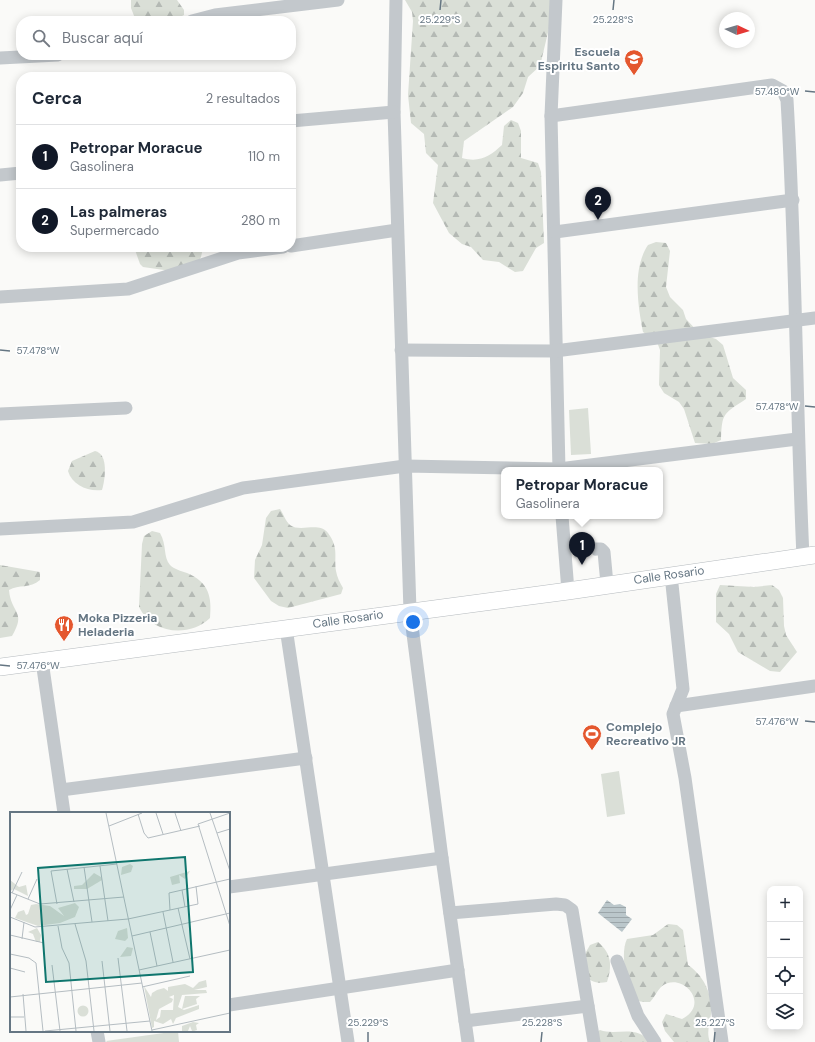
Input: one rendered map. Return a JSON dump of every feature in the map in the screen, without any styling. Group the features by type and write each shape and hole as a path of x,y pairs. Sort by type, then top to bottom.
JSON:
{"main road":[{"name":"Calle Rosario","path":"0,667 568,591 607,584 809,556"}],"street":[{"path":"210,16 281,3 338,0"},
{"path":"396,0 394,112 410,611 442,858 468,1042"},
{"path":"556,0 551,116 555,232 555,351 559,467"},
{"path":"0,58 16,57"},
{"path":"551,116 772,85 783,91 787,100 793,200 797,439 809,556"},
{"path":"296,121 394,112"},
{"path":"0,175 16,174"},
{"path":"555,232 793,200"},
{"path":"296,245 397,230"},
{"path":"0,297 128,289 238,254 251,252"},
{"path":"401,350 555,351 815,318"},
{"path":"0,414 126,408"},
{"path":"582,467 797,439"},
{"path":"0,530 133,522 243,488 405,466 501,468"},
{"path":"563,519 569,551 568,591"},
{"path":"596,549 601,549 604,552 607,584"},
{"path":"670,575 683,689 673,714 685,778 722,1042"},
{"path":"286,628 348,1042"},
{"path":"42,661 64,812"},
{"path":"676,706 815,686"},
{"path":"61,790 306,758"},
{"path":"230,887 323,876 442,858"},
{"path":"450,913 556,904 565,905 572,910 594,1042"},
{"path":"617,961 638,1016 655,1042"},
{"path":"230,1005 458,970"},
{"path":"465,1021 588,1006"},
{"path":"97,1032 99,1042"}],"green space":[{"path":"131,0 177,0 184,10 184,15 134,16 131,8"},
{"path":"405,0 551,0 550,24 540,66 528,77 523,93 513,107 464,141 462,158 474,160 484,158 489,155 502,145 504,126 511,120 518,123 521,131 521,158 538,163 541,172 544,243 536,248 523,271 515,272 499,262 483,260 471,247 462,244 449,233 433,203 438,165 426,153 424,134 411,123 408,95 413,21 412,12"},
{"path":"656,242 666,243 670,251 666,287 670,297 683,310 686,319 700,334 716,339 723,345 733,378 746,390 746,399 728,411 723,419 721,440 712,444 695,443 684,409 679,402 664,393 659,385 660,350 657,342 643,332 639,311 638,276 643,255 648,245"},
{"path":"136,252 202,252 196,266 171,271 143,267 140,264"},
{"path":"588,408 591,454 571,455 569,410"},
{"path":"95,451 99,453 104,462 105,474 102,490 86,489 77,484 70,476 68,471 72,461"},
{"path":"280,509 287,522 294,527 314,527 328,533 334,543 336,571 343,588 341,594 288,608 279,606 271,601 254,578 255,560 262,545 266,518 271,511"},
{"path":"152,531 160,533 164,542 166,558 170,565 200,581 208,591 210,618 192,629 172,630 162,628 145,616 139,607 142,544 144,536"},
{"path":"0,565 40,572 40,580 32,585 17,587 9,590 12,604 17,613 18,622 12,636 0,638"},
{"path":"720,585 754,587 772,585 779,590 783,598 784,626 786,635 797,652 780,672 770,671 738,652 729,634 716,622 716,594"},
{"path":"619,771 625,814 607,817 601,774"},
{"path":"668,924 677,925 683,930 688,965 698,974 709,992 711,1014 708,1031 710,1042 674,1042 665,1031 662,1022 666,1014 682,1019 691,1013 694,1005 694,998 690,991 684,986 677,983 669,983 661,987 650,1002 641,1002 636,1000 630,990 624,960 627,939 653,935"},
{"path":"598,942 606,951 610,960 610,971 607,982 600,983 590,980 584,976 586,952 590,945"},
{"path":"600,1030 606,1032 639,1033 649,1042 588,1042 593,1034"},
{"path":"178,1032 179,1042 107,1042 106,1041"}],"shaded area":[{"path":"607,900 614,905 620,904 626,907 626,915 632,919 622,932 598,913"}],"tunnel":[{"path":"574,551 596,549"}],"place":[{"name":"Escuela Espiritu Santo","path":"634,76"},
{"name":"Las palmeras","path":"598,220"},
{"name":"Petropar Moracue","path":"582,565"},
{"name":"Moka Pizzeria Heladeria","path":"64,642"},
{"name":"Complejo Recreativo JR","path":"592,751"}]}
